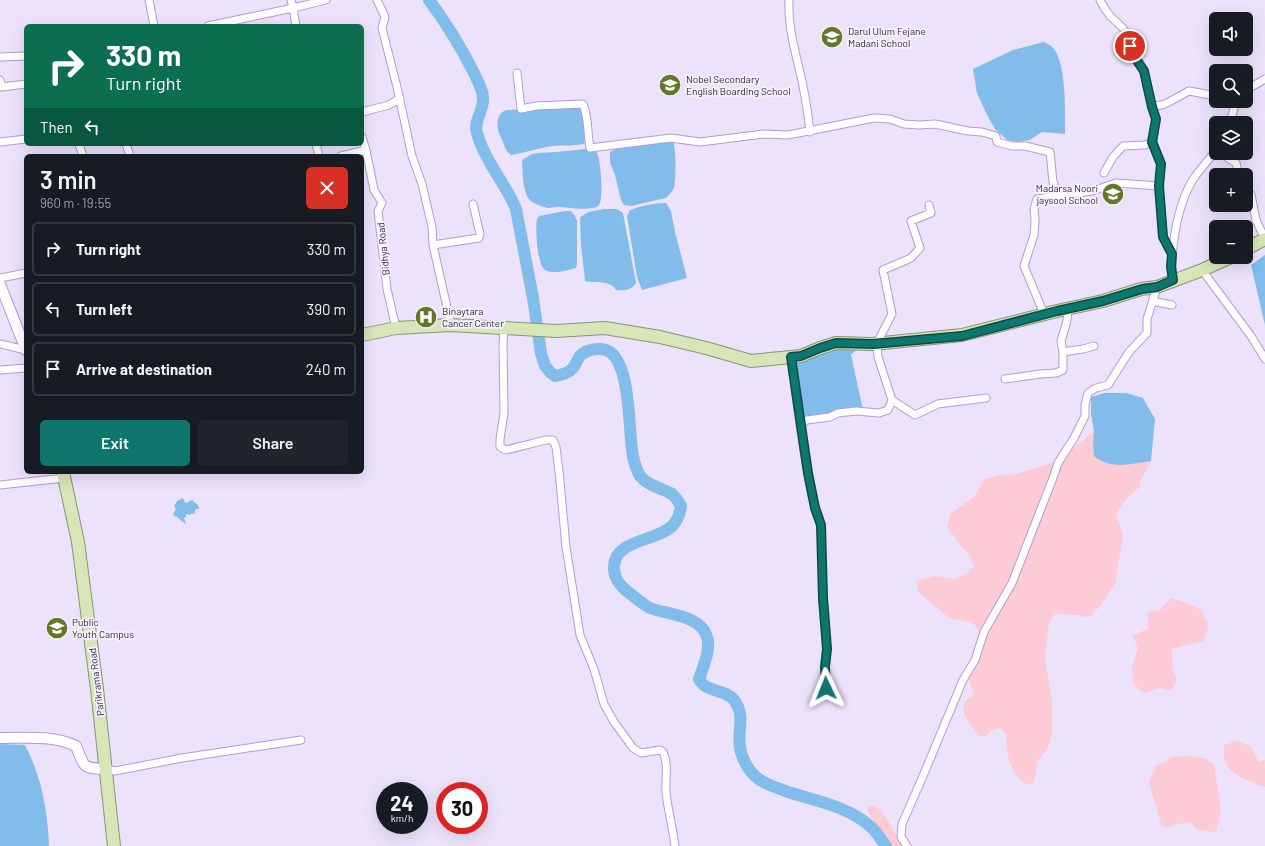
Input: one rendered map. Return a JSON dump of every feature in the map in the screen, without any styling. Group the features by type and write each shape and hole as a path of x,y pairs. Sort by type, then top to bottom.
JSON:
{"main road":[{"path":"1253,245 1265,239"},
{"path":"364,335 396,328 451,325 556,331 605,328 660,337 751,361 801,356 836,343 877,343 962,336 1068,308 1103,301 1142,289 1155,292 1173,280 1215,264"},
{"name":"Parikrama Road","path":"63,475 78,542 114,846"}],"street":[{"path":"149,0 154,24"},
{"path":"216,24 292,4 326,0"},
{"path":"377,0 385,16 382,28 400,98 412,156 422,184 432,227 434,245 451,325"},
{"path":"789,0 788,15 801,76 810,132"},
{"path":"1100,0 1104,10 1123,28 1126,33 1131,52 1144,71 1156,119 1152,142 1161,164 1159,186 1163,237 1172,254"},
{"path":"292,4 296,24"},
{"path":"0,57 24,56"},
{"path":"517,73 521,109 536,106 584,104 587,113 587,134 590,148 671,138 700,142 760,134 788,135 810,132 874,118 890,119 904,124 935,124 968,131 982,132 996,136 997,142 1012,146 1025,146 1050,152 1053,182 1058,196"},
{"path":"1253,86 1265,79"},
{"path":"0,80 2,87 24,84"},
{"path":"1152,107 1165,104 1189,91 1209,95"},
{"path":"364,111 389,105 400,98"},
{"path":"0,142 24,139"},
{"path":"1104,173 1113,157 1123,146 1145,145 1152,142"},
{"path":"349,154 366,150 364,144"},
{"name":"Bidhya Road","path":"366,150 374,190 382,203 378,211 387,290 396,328"},
{"path":"1173,280 1171,267 1172,254 1180,212 1186,193 1195,177 1209,160"},
{"path":"1231,160 1236,163 1237,168"},
{"path":"1044,314 1024,266 1034,235 1034,209 1037,199 1092,190 1116,183 1159,186"},
{"path":"434,245 478,238 480,234 473,204"},
{"path":"929,205 931,213 911,221 920,248 911,258 883,270 892,314 877,343 878,357 892,400 915,415 938,404 986,398"},
{"path":"1253,205 1256,220 1265,239"},
{"path":"1202,270 1251,336 1265,359"},
{"path":"0,278 24,273"},
{"path":"0,284 24,345"},
{"path":"1155,292 1156,302 1172,305"},
{"path":"907,846 901,837 902,824 924,776 963,680 975,660 984,632 1012,583 1058,463 1074,438 1085,416 1085,405 1088,393 1096,388 1108,385 1129,352 1147,333 1147,319 1153,304 1155,292"},
{"path":"1005,379 1056,373 1062,370 1063,352 1060,341 1067,321 1068,308"},
{"path":"504,328 504,413 500,447 506,450 546,440 553,440 556,447 566,547 580,635 600,686 604,704 620,732 633,748 641,753 660,750 663,752 666,762 666,791 675,846"},
{"path":"0,344 24,350"},
{"path":"1063,352 1094,346"},
{"path":"791,357 804,451 812,495 821,525 823,598 827,649 825,667 826,688"},
{"path":"0,370 24,368"},
{"path":"800,425 807,420 830,417 838,413 856,411 879,412 888,410 892,400"},
{"path":"0,485 63,475"},
{"path":"0,738 39,738 66,742 76,746 84,765 89,768 115,770 301,740"}],"shaded area":[{"path":"1094,432 1093,443 1133,464 1151,461 1140,482 1141,485 1127,499 1116,514 1123,536 1115,584 1091,616 1086,617 1055,614 1049,623 1045,658 1052,702 1052,733 1048,748 1037,762 1033,783 1026,785 1019,779 1011,766 1007,751 1007,739 1003,731 1000,728 991,731 986,736 981,737 970,726 965,717 963,707 964,702 973,695 973,690 969,682 971,674 980,658 985,642 975,625 947,616 918,592 916,581 936,576 954,579 966,574 974,566 968,553 947,527 951,513 974,497 985,479 999,475 1017,474 1067,458 1073,448"},
{"path":"1171,598 1202,610 1208,626 1204,641 1172,649 1173,671 1177,680 1171,691 1160,688 1145,693 1134,685 1132,667 1138,649 1133,636 1148,628 1148,612 1160,610"},
{"path":"1237,741 1250,746 1259,762 1265,760 1265,787 1236,775 1228,767 1224,758 1224,745"},
{"path":"1188,756 1204,758 1214,764 1221,811 1216,832 1197,830 1191,823 1175,824 1167,828 1161,824 1149,782 1156,766 1172,757"},
{"path":"870,805 875,807 885,816 903,846 891,846 869,814 867,809"}],"water":[{"path":"1044,42 1052,47 1057,54 1063,75 1065,134 1042,132 1030,140 1017,142 1007,140 995,129 986,113 977,93 973,69 1013,50"},
{"path":"580,106 583,108 586,134 584,144 552,146 511,155 506,149 499,133 498,126 498,118 504,111"},
{"path":"669,141 674,143 676,166 674,188 672,191 666,198 631,206 624,205 621,200 615,175 610,163 610,152 617,148"},
{"path":"585,149 596,151 598,155 602,187 601,201 599,205 586,209 557,207 548,208 531,201 528,198 524,188 522,160 532,154"},
{"path":"666,203 671,211 687,278 642,290 637,277 627,216 630,210 652,204"},
{"path":"604,209 617,209 623,213 636,283 627,290 616,290 610,284 606,283 585,281 580,217 589,212"},
{"path":"571,211 577,221 577,264 576,268 560,272 552,272 545,270 542,267 538,254 536,230 537,219 539,216"},
{"path":"1265,255 1265,325 1251,265"},
{"path":"832,346 856,350 851,355 863,410 830,413 803,419 801,417 794,368 797,362"},
{"path":"1104,393 1126,393 1143,398 1155,419 1151,461 1114,465 1094,456 1094,432 1091,414 1091,397"},
{"path":"183,498 186,503 192,500 198,505 199,509 196,509 194,514 186,514 186,517 184,518 186,524 173,514 176,509 174,506 177,501"},
{"path":"0,744 25,745 31,757 43,794 49,846 0,846"}],"waterway":[{"path":"429,0 459,45 480,85 483,103 477,120 476,129 480,143 516,209 533,298 541,353 545,366 555,376 564,374 570,370 575,366 580,356 589,350 606,350 614,356 625,381 631,445 638,472 640,476 651,485 672,494 681,506 676,521 666,531 628,546 620,552 615,559 614,569 620,585 650,608 691,620 704,630 707,637 708,647 699,679 710,689 730,696 738,706 740,711 739,741 745,762 753,774 769,785 831,805 852,814 873,829 886,846"}],"place":[{"name":"Darul Ulum Fejane Madani School","path":"832,37"},
{"name":"Nobel Secondary English Boarding School","path":"670,85"},
{"name":"Madarsa Noori jaysool School","path":"1113,194"},
{"name":"Binaytara Cancer Center","path":"426,317"},
{"name":"Public Youth Campus","path":"57,628"}],"route":[{"path":"826,688 825,667 827,649 823,598 822,533 812,495 804,451 791,357 801,356 836,343 873,344 962,336 1057,311 1103,301 1142,289 1157,287 1173,280 1171,267 1172,254 1163,237 1159,186 1161,164 1152,142 1156,119 1144,71 1132,53 1130,46"}]}
